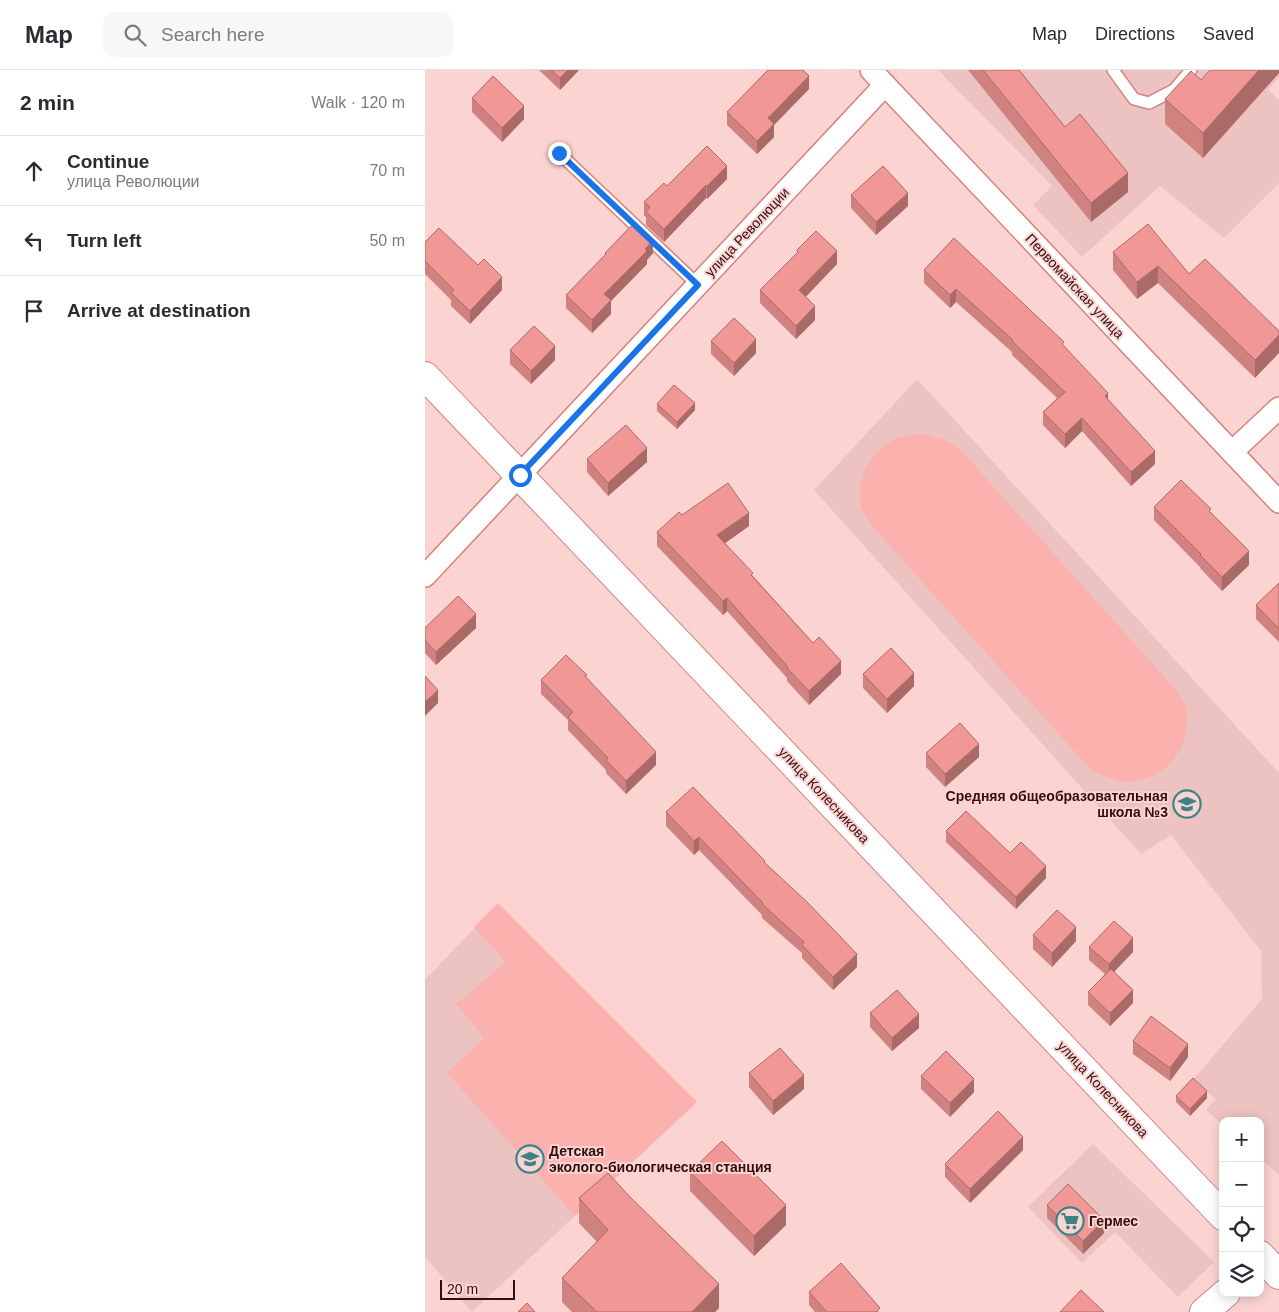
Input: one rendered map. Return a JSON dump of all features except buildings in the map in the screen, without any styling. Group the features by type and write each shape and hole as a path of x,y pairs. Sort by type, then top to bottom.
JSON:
{"street":[{"name":"улица Революции","path":"425,576 698,285 878,78"},
{"name":"Первомайская улица","path":"878,78 1279,502"},
{"name":"улица Колесникова","path":"425,376 1219,1212"},
{"path":"1232,452 1279,408"},
{"path":"1204,1312 1221,1297"}],"lane":[{"path":"1113,70 1133,99 1149,103 1174,90 1191,70"},
{"path":"559,153 698,285"}],"shaded area":[{"path":"938,70 1279,70 1279,77 1268,90 1279,100 1279,183 1224,238 1160,186 1082,257 1033,205 1052,186"},
{"name":"Средняя общеобразовательная школа №3","path":"917,379 1279,773 1279,1175 1264,1162 1264,1117 1219,1117 1219,1121 1206,1110 1216,1099 1193,1080 1262,999 1261,951 1171,835 1141,854 814,490"},
{"path":"911,435 928,435 945,440 959,448 1177,691 1186,708 1186,731 1179,752 1164,768 1155,774 1134,781 1110,778 1090,769 872,526 863,511 860,499 860,489 865,470 876,453 884,446 897,438"},
{"name":"Детская эколого-биологическая станция","path":"498,903 697,1102 472,1312 425,1257 425,980"},
{"path":"498,903 697,1102 575,1216 447,1073 484,1038 456,1004 506,962 474,927"},
{"path":"1093,1144 1214,1262 1178,1297 1115,1232 1082,1263 1028,1207"}],"place":[{"name":"Средняя общеобразовательная школа №3","path":"1187,804"},
{"name":"Детская эколого-биологическая станция","path":"530,1159"},
{"name":"Гермес","path":"1070,1221"}],"route":[{"path":"520,475 698,285 559,153"}]}
